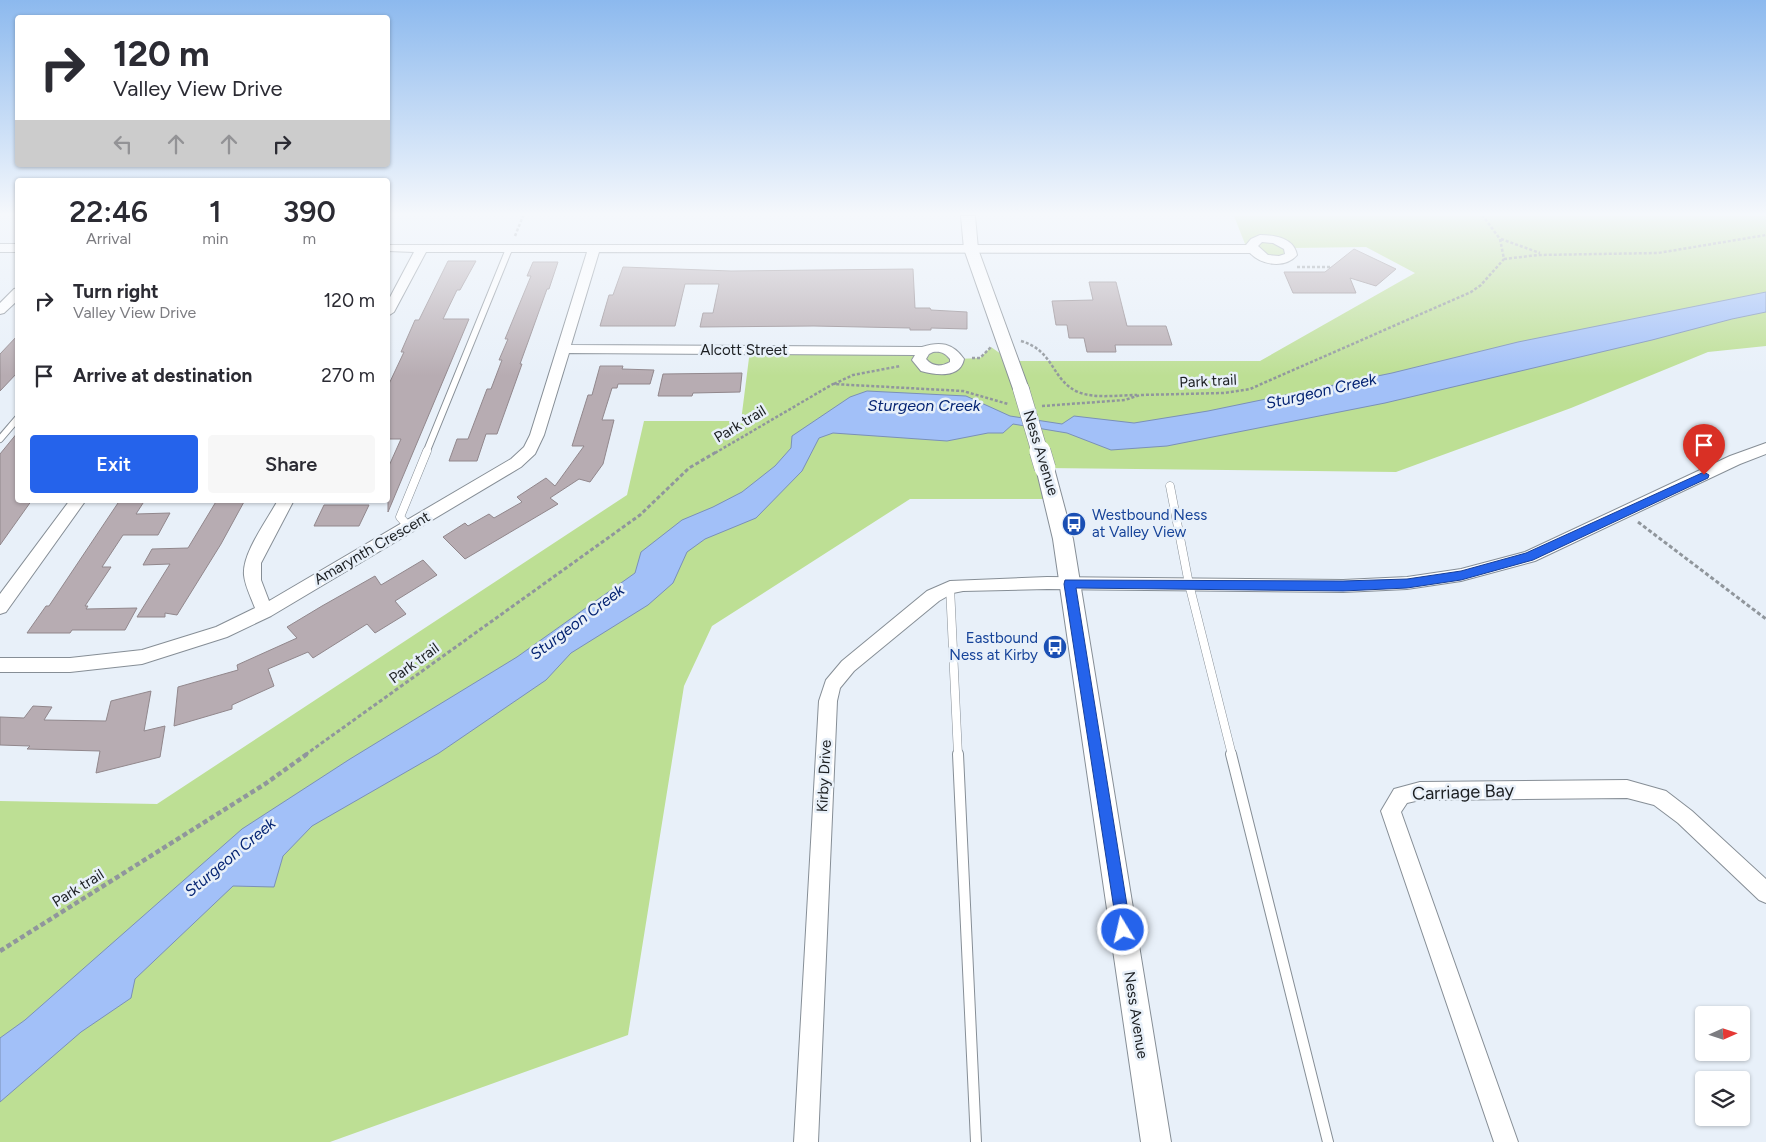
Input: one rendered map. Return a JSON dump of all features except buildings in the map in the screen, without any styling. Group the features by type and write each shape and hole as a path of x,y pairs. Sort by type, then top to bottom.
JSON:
{"street":[{"path":"390,308 411,269"},
{"name":"Amarynth Crescent","path":"0,665 70,665 142,657 221,632 264,611 516,463 530,450 536,435 588,269"},
{"name":"Ness Avenue","path":"978,269 1021,389 1045,468 1063,539 1156,1142"},
{"path":"0,310 15,295"},
{"name":"Alcott Street","path":"564,349 922,357 935,347 947,349 954,353 957,359 956,364 952,368 944,371 926,368 922,357"},
{"name":"Kirby Drive","path":"806,1142 828,701 832,685 848,666 933,596 950,587 963,585 1189,584 1343,586 1407,583 1461,575 1529,557 1735,460 1766,448"},
{"path":"0,607 76,503"},
{"path":"264,611 252,570 262,544 284,503"},
{"name":"Carriage Bay","path":"1506,1142 1398,835 1391,811 1401,795 1420,791 1627,789 1659,797 1685,817 1766,893"}],"lane":[{"path":"409,527 400,517 501,269"},
{"path":"0,439 15,422"},
{"path":"1170,486 1189,584 1328,1142"},
{"path":"950,587 976,1142"}],"path":[{"name":"Park trail","path":"1038,406 1124,400 1140,395 1224,393 1250,389 1471,292 1481,285 1495,269"},
{"path":"1018,340 1032,343 1044,351 1062,379 1076,392 1140,395"},
{"path":"957,359 980,358 991,347"},
{"name":"Park trail","path":"0,951 265,784 640,515 689,468 833,384 853,375 922,357"},
{"path":"833,384 963,391 1010,404"},
{"path":"1625,512 1766,619"}],"green space":[{"path":"1408,269 1766,269 1766,346 1708,352 1571,408 1396,472 1046,468 1055,499 910,499 712,626 684,686 628,1035 330,1142 0,1142 0,801 157,804 627,495 644,421 741,421 750,350 935,347 957,359 980,358 991,347 1011,361 1260,361 1415,273"}],"water":[{"name":"Sturgeon Creek","path":"1766,292 1766,312 1385,403 1167,446 1111,450 1067,433 1013,424 1003,433 988,433 947,441 833,433 819,438 802,471 756,518 705,539 687,552 673,583 648,605 571,653 546,680 439,753 312,826 283,856 274,887 233,886 135,979 131,998 81,1032 0,1102 0,1038 25,1020 242,829 350,759 517,657 635,573 641,552 682,520 742,492 775,466 791,448 792,436 850,397 867,391 966,396 1010,416 1062,424 1074,416 1134,423 1208,411 1392,373 1518,342"}],"place":[{"name":"Westbound Ness at Valley View","path":"1074,524"},
{"name":"Eastbound Ness at Kirby","path":"1055,647"}],"route":[{"path":"1123,930 1069,584 1343,586 1407,583 1461,575 1529,557 1704,475"}]}
